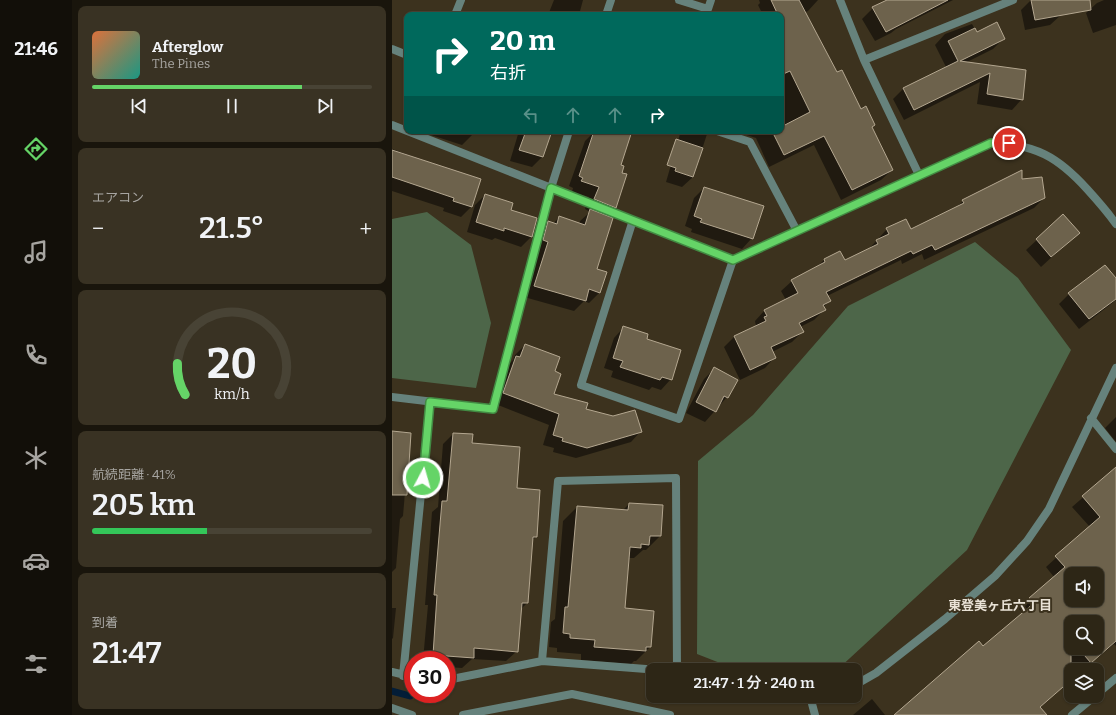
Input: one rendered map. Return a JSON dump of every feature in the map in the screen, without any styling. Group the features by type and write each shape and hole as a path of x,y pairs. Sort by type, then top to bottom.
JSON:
{"street":[{"path":"457,12 461,0"},
{"path":"607,12 611,0"},
{"path":"679,0 708,9 711,0"},
{"path":"840,0 864,60 919,176"},
{"path":"864,60 1013,0"},
{"path":"392,49 404,54"},
{"path":"392,125 404,130"},
{"path":"415,134 733,260 991,143 1009,143 1026,147 1043,153 1058,162 1073,174 1106,210 1116,224"},
{"path":"392,398 493,409 551,188 568,134"},
{"path":"726,134 750,142 797,231"},
{"path":"1106,210 1116,208"},
{"path":"633,220 581,385 679,419 733,260"},
{"path":"862,681 876,673 946,619 995,576 1027,541 1049,509 1116,368"},
{"path":"392,672 403,676 430,402"},
{"path":"1091,418 1116,449"},
{"path":"542,661 558,481 676,478 677,663"},
{"path":"456,678 542,661 646,669"},
{"path":"1104,688 1116,678"},
{"path":"463,715 572,694 670,715"},
{"path":"812,703 815,715"},
{"path":"1072,715 1086,703"},
{"path":"392,708 412,715"}],"green space":[{"path":"427,212 471,245 491,323 476,388 392,378 392,219"},
{"path":"975,242 1018,278 1071,350 967,550 845,663 720,663 697,654 698,461 753,415 848,306"}],"building":[{"path":"771,0 799,0 837,72 842,70 861,109 866,106 875,125 872,127 893,170 852,190 824,136 784,155 774,134 784,134 784,125 810,112 790,71 784,74 784,12 777,12"},
{"path":"887,0 948,0 886,32 872,7"},
{"path":"1031,0 1090,0 1091,10 1035,20"},
{"path":"997,22 1005,39 960,61 1026,70 1023,100 987,94 990,73 914,110 903,88 958,61 948,41 975,28 977,32"},
{"path":"525,134 551,134 543,157 519,150"},
{"path":"593,134 631,134 621,165 624,166 622,173 627,174 616,208 594,199 599,187 581,181 583,178 579,176"},
{"path":"676,139 703,148 693,177 675,171 676,168 667,165"},
{"path":"392,150 481,179 472,207 453,201 454,198 392,177"},
{"path":"1022,170 1022,179 1042,177 1045,198 935,250 932,245 913,254 911,251 826,292 831,301 823,305 826,310 799,323 804,332 771,347 776,358 750,370 734,336 766,321 764,317 767,316 764,310 798,293 791,280 825,262 824,259 840,251 845,260 878,244 876,240 889,234 886,228 906,219 911,229 964,203 962,200"},
{"path":"704,187 764,206 753,239 700,222 702,219 694,216"},
{"path":"485,194 513,203 511,210 537,218 532,237 504,228 504,231 476,222"},
{"path":"590,209 613,218 597,269 607,272 600,293 589,289 586,301 534,286 548,242 543,240 548,221 557,224 559,216 585,225"},
{"path":"1063,214 1080,233 1051,257 1036,239"},
{"path":"1105,265 1116,278 1116,299 1089,319 1068,293"},
{"path":"623,326 648,334 647,339 681,350 672,380 662,377 660,380 620,367 623,361 613,358"},
{"path":"525,344 560,357 555,371 561,374 554,394 588,403 586,409 613,416 635,410 642,432 587,448 562,441 563,438 553,435 559,414 503,393 516,356 520,357"},
{"path":"714,367 738,380 728,398 724,396 716,412 696,402"},
{"path":"392,431 411,433 407,495 392,495"},
{"path":"453,433 473,434 472,443 520,447 517,488 540,490 537,537 533,537 528,603 522,603 518,652 474,648 474,658 456,657 456,651 433,651 437,595 434,595 442,501 447,501"},
{"path":"1116,467 1116,641 1104,652 1104,615 1064,615 1064,655 1071,655 1071,663 1064,663 1064,686 1040,707 1047,715 894,715 979,641 983,646 1034,603 1029,598 1064,568 1064,607 1104,607 1104,567 1065,567 1055,556 1100,517 1082,496"},
{"path":"629,503 663,505 661,536 650,536 649,545 641,544 641,548 630,547 625,608 654,611 651,647 646,647 646,651 594,647 595,640 570,638 570,634 563,633 565,607 568,607 577,506 628,510"},
{"path":"1084,655 1100,655 1091,663"}],"waterway":[{"path":"392,691 404,694"}],"district":[{"name":"東登美ヶ丘六丁目","path":"1000,605"}],"route":[{"path":"423,478 430,402 493,409 551,188 733,260 991,143 1009,143"}]}
